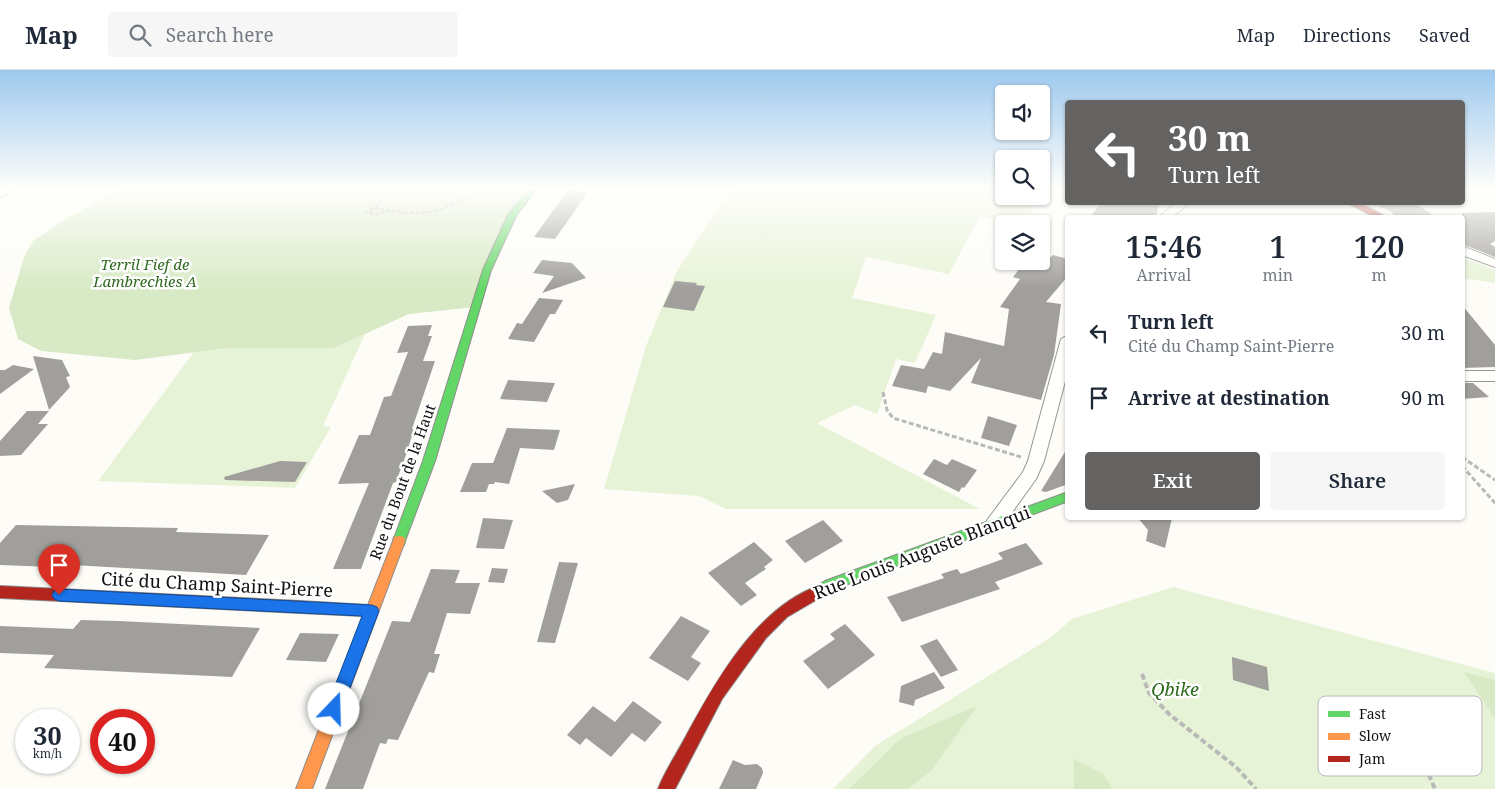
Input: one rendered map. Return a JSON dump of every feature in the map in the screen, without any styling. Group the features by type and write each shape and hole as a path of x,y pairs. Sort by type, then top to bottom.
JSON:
{"street":[{"name":"Rue du Bout de la Haut","path":"304,789 429,461 487,270 509,223"},
{"path":"1465,251 1495,263"},
{"path":"994,524 1030,475 1036,461 1065,350"},
{"path":"1465,376 1495,376"},
{"name":"Rue Louis Auguste Blanqui","path":"666,789 717,694 760,634 782,612 830,586 1065,497"},
{"name":"Cité du Champ Saint-Pierre","path":"0,592 372,611"}],"path":[{"path":"883,392 886,410 893,418 1036,461"},
{"path":"1465,460 1495,480"},
{"path":"1465,469 1495,503"},
{"path":"1142,674 1149,693 1169,714 1192,734 1236,766 1256,789"},
{"path":"1429,776 1435,789"}],"green space":[{"name":"Terril Fief de Lambrechies A","path":"60,223 509,223 476,307 409,314 334,348 228,348 135,360 41,351 18,339 9,308 24,257 33,241"},
{"path":"708,223 976,223 949,274 866,257 852,298 936,315 915,363 896,359 877,414 855,405 817,423 980,509 726,509 699,496 604,489 646,346 677,271"},
{"path":"1465,258 1495,270 1495,283 1465,278"},
{"path":"365,334 323,426 331,427 295,488 98,481 194,352 228,348 334,348"},
{"name":"Qbike","path":"1173,587 1495,673 1495,789 833,789 875,746 1050,638 1072,619"},
{"path":"1464,672 1495,680 1495,719 1482,699 1482,696 1480,696"},
{"path":"977,706 931,771 908,789 849,789 901,738"},
{"path":"1074,759 1103,774 1113,789 1074,789"}],"building":[{"path":"544,223 567,223 555,239 534,237"},
{"path":"1465,223 1495,223 1495,241 1490,244 1495,247 1495,257 1465,245"},
{"path":"1053,255 1065,258 1065,280 1046,302 1061,304 1054,355 1041,400 971,383 981,358 950,391 928,386 926,393 892,386 901,365 924,369 933,352 942,354 945,332 1004,346 1009,309 1000,307 1020,279 1013,277 1018,270 1050,270 1050,257"},
{"path":"542,260 572,263 586,278 542,293 554,276 533,273"},
{"path":"675,281 697,283 696,285 705,286 694,311 663,307"},
{"path":"539,298 563,300 555,314 550,314 534,342 508,339 517,323 522,324"},
{"path":"1465,309 1495,345 1495,367 1465,368"},
{"path":"432,325 428,336 432,336 423,361 435,361 412,429 414,429 406,455 396,482 393,483 361,569 333,569 369,483 338,484 359,435 370,435 384,397 391,396 408,352 397,353 408,326"},
{"path":"33,356 62,360 70,376 66,377 70,387 49,410"},
{"path":"13,365 34,369 0,394 0,370 5,370"},
{"path":"508,380 555,383 547,402 500,399"},
{"path":"1465,383 1473,383 1489,397 1465,399"},
{"path":"27,411 49,411 38,424 48,424 21,455 0,456 0,441"},
{"path":"988,416 1017,425 1009,446 981,438"},
{"path":"507,428 560,430 554,450 520,448 509,484 495,482 494,484 489,484 486,492 460,492 472,463 493,463"},
{"path":"1065,452 1065,485 1046,492 1041,491"},
{"path":"934,459 947,465 952,459 977,470 959,492 923,474"},
{"path":"280,461 307,462 295,482 225,480 224,477"},
{"path":"575,484 568,500 557,503 542,491"},
{"path":"483,518 513,520 504,549 476,548"},
{"path":"823,520 843,541 805,563 785,541"},
{"path":"1140,520 1172,520 1165,548 1146,541 1148,530"},
{"path":"16,525 178,528 176,532 269,535 246,575 55,564 52,567 0,565 0,543"},
{"path":"754,542 773,560 764,567 766,569 745,583 757,595 741,606 708,573"},
{"path":"1026,543 1043,564 995,582 1000,589 902,622 887,597 944,578 941,574 957,569 961,574 1003,559 998,553"},
{"path":"559,562 578,563 555,643 537,642"},
{"path":"492,568 508,569 504,583 488,582"},
{"path":"431,569 460,570 455,583 480,583 470,614 447,613 434,654 440,654 434,673 429,672 398,740 388,739 386,744 380,743 363,789 325,789 392,621 410,622"},
{"path":"681,616 710,631 691,657 701,663 688,681 649,658"},
{"path":"81,620 260,628 232,677 44,668 54,655 0,653 0,626 73,629"},
{"path":"845,624 875,655 828,689 803,661 835,639 830,634"},
{"path":"300,633 339,634 326,662 286,660"},
{"path":"937,639 958,670 941,677 920,646"},
{"path":"1232,657 1267,667 1269,691 1233,680"},
{"path":"934,672 945,688 915,700 914,706 899,702 901,686"},
{"path":"633,701 662,722 645,742 632,733 611,757 586,738 580,745 567,735 593,706 615,722"},
{"path":"733,760 745,765 757,764 762,768 763,773 756,789 719,789"}],"traffic: fast":[{"path":"399,541 429,461 487,270 509,223"},
{"path":"818,592 830,585 1065,497"}],"traffic: slow":[{"path":"304,789 399,541"},
{"path":"300,607 372,611"}],"traffic: jam":[{"path":"0,592 300,607"},
{"path":"666,789 717,694 761,634 782,613 818,592"}],"route":[{"path":"59,595 372,611 334,709"}]}
